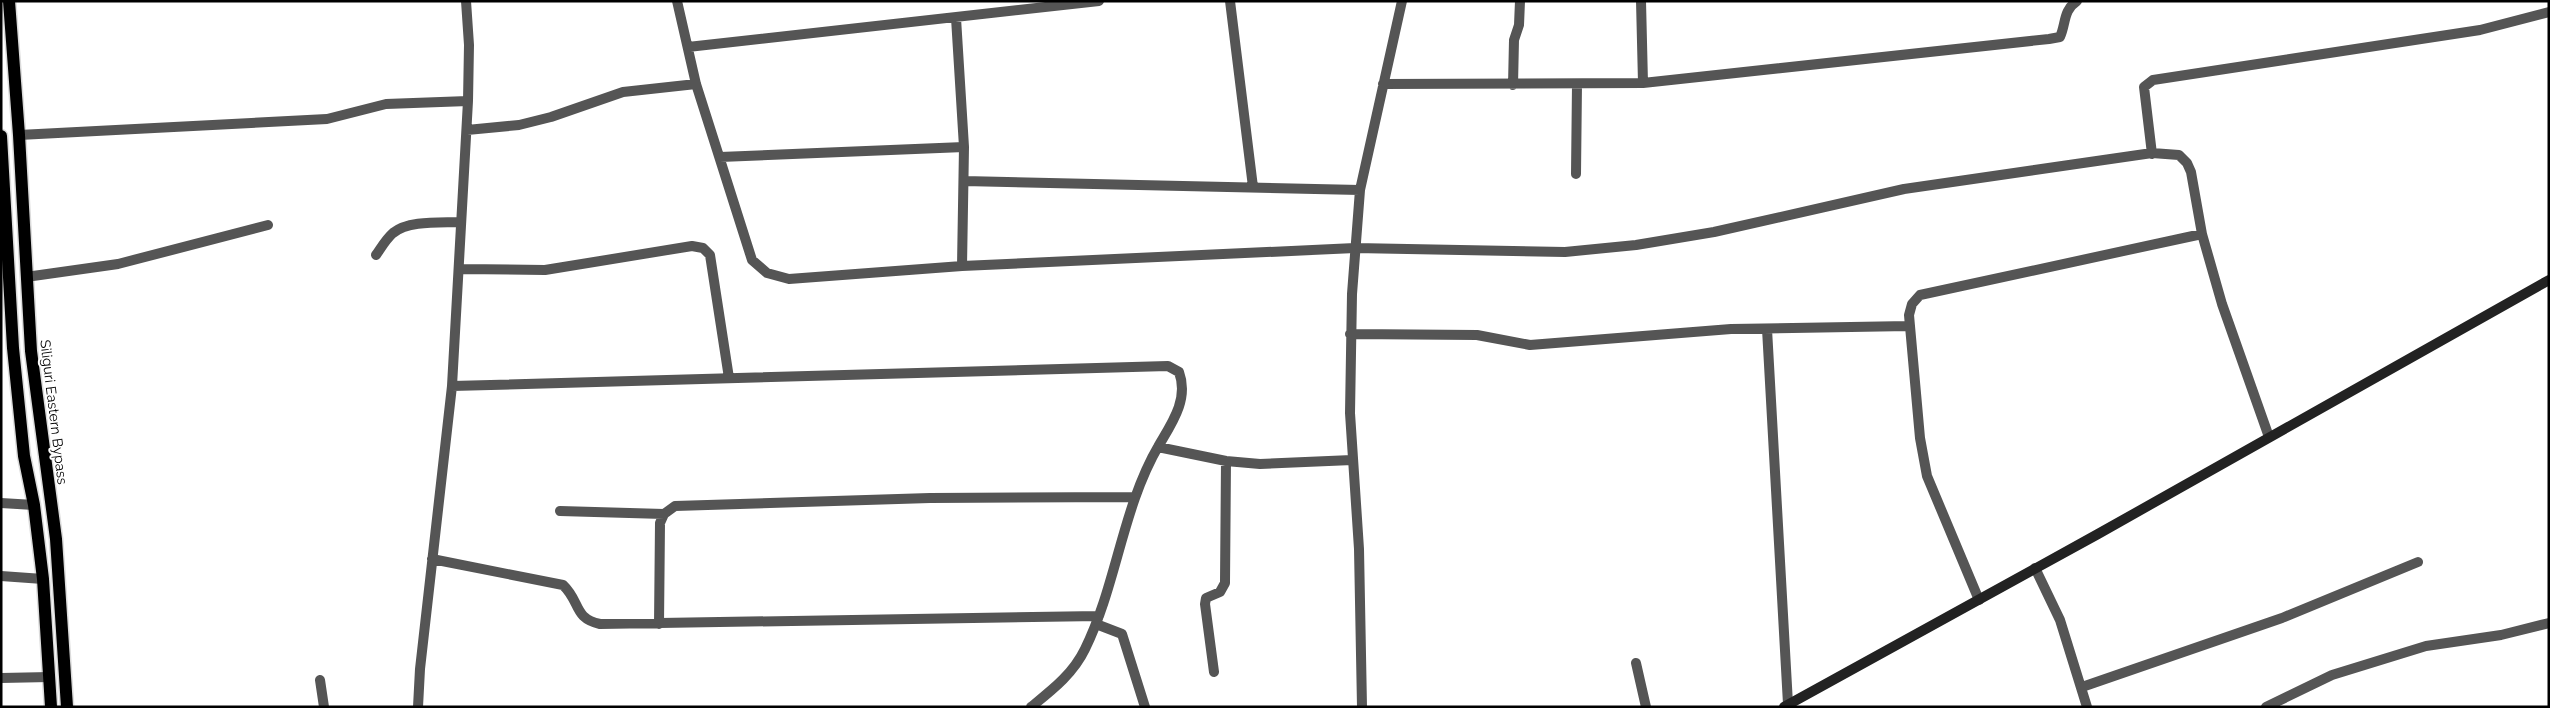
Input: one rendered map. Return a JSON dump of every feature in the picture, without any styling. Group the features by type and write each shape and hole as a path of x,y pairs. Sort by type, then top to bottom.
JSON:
{"main road":[{"name":"Siliguri Eastern Bypass","path":"9,1 20,136 30,351 56,539 67,707"},
{"path":"1,136 5,306 24,456 34,505 43,579 51,707"}],"street":[{"path":"418,707 432,559 452,386 468,101 469,46 466,1"},
{"path":"677,1 696,84 752,260 768,273 789,279 962,266 1355,248 1565,252 1636,245 1714,232 1904,189 2152,154 2179,155 2187,163 2191,172 2202,234 2222,304 2269,437"},
{"path":"688,47 1099,1"},
{"path":"1230,1 1253,187"},
{"path":"1362,707 1359,549 1352,460 1350,334 1360,190 1402,1"},
{"path":"1513,86 1514,40 1519,25 1520,1"},
{"path":"1641,1 1643,83"},
{"path":"1383,84 1513,86 1643,83 2060,37 2065,27 2065,16 2070,5 2077,1"},
{"path":"2152,154 2144,87 2153,80 2480,30 2549,12"},
{"path":"956,18 964,147 962,266"},
{"path":"466,130 519,125 551,117 622,92 696,84"},
{"path":"1576,174 1577,84"},
{"path":"20,136 327,119 386,104 468,101"},
{"path":"720,157 964,147"},
{"path":"964,181 1360,190"},
{"path":"376,255 392,234 399,229 410,226 461,222"},
{"path":"26,277 118,264 268,224"},
{"path":"1979,600 1928,476 1920,438 1909,326 1912,304 1920,295 2202,234"},
{"path":"459,269 545,270 692,246 703,248 710,255 729,378"},
{"path":"1767,329 1786,705 1979,600 2549,280"},
{"path":"1350,334 1477,335 1530,345 1664,333 1909,326"},
{"path":"452,386 1168,366 1179,372 1183,383 1182,397 1172,425 1158,447 1135,497 1097,620 1084,651 1063,682 1031,707"},
{"path":"1158,447 1226,461 1260,464 1352,460"},
{"path":"1214,672 1206,598 1220,592 1225,583 1226,461"},
{"path":"659,624 660,524 664,514 675,506 930,498 1135,497"},
{"path":"1,503 34,505"},
{"path":"560,511 664,514"},
{"path":"432,559 563,584 572,594 580,614 587,621 600,624 1097,620 1122,634 1145,707"},
{"path":"2082,687 2282,618 2418,562"},
{"path":"2035,568 2060,620 2087,707"},
{"path":"1,576 43,579"},
{"path":"2266,707 2332,674 2426,646 2501,634 2549,623"},
{"path":"1636,663 1646,707"},
{"path":"1,678 50,677"},
{"path":"320,680 324,707"}]}
